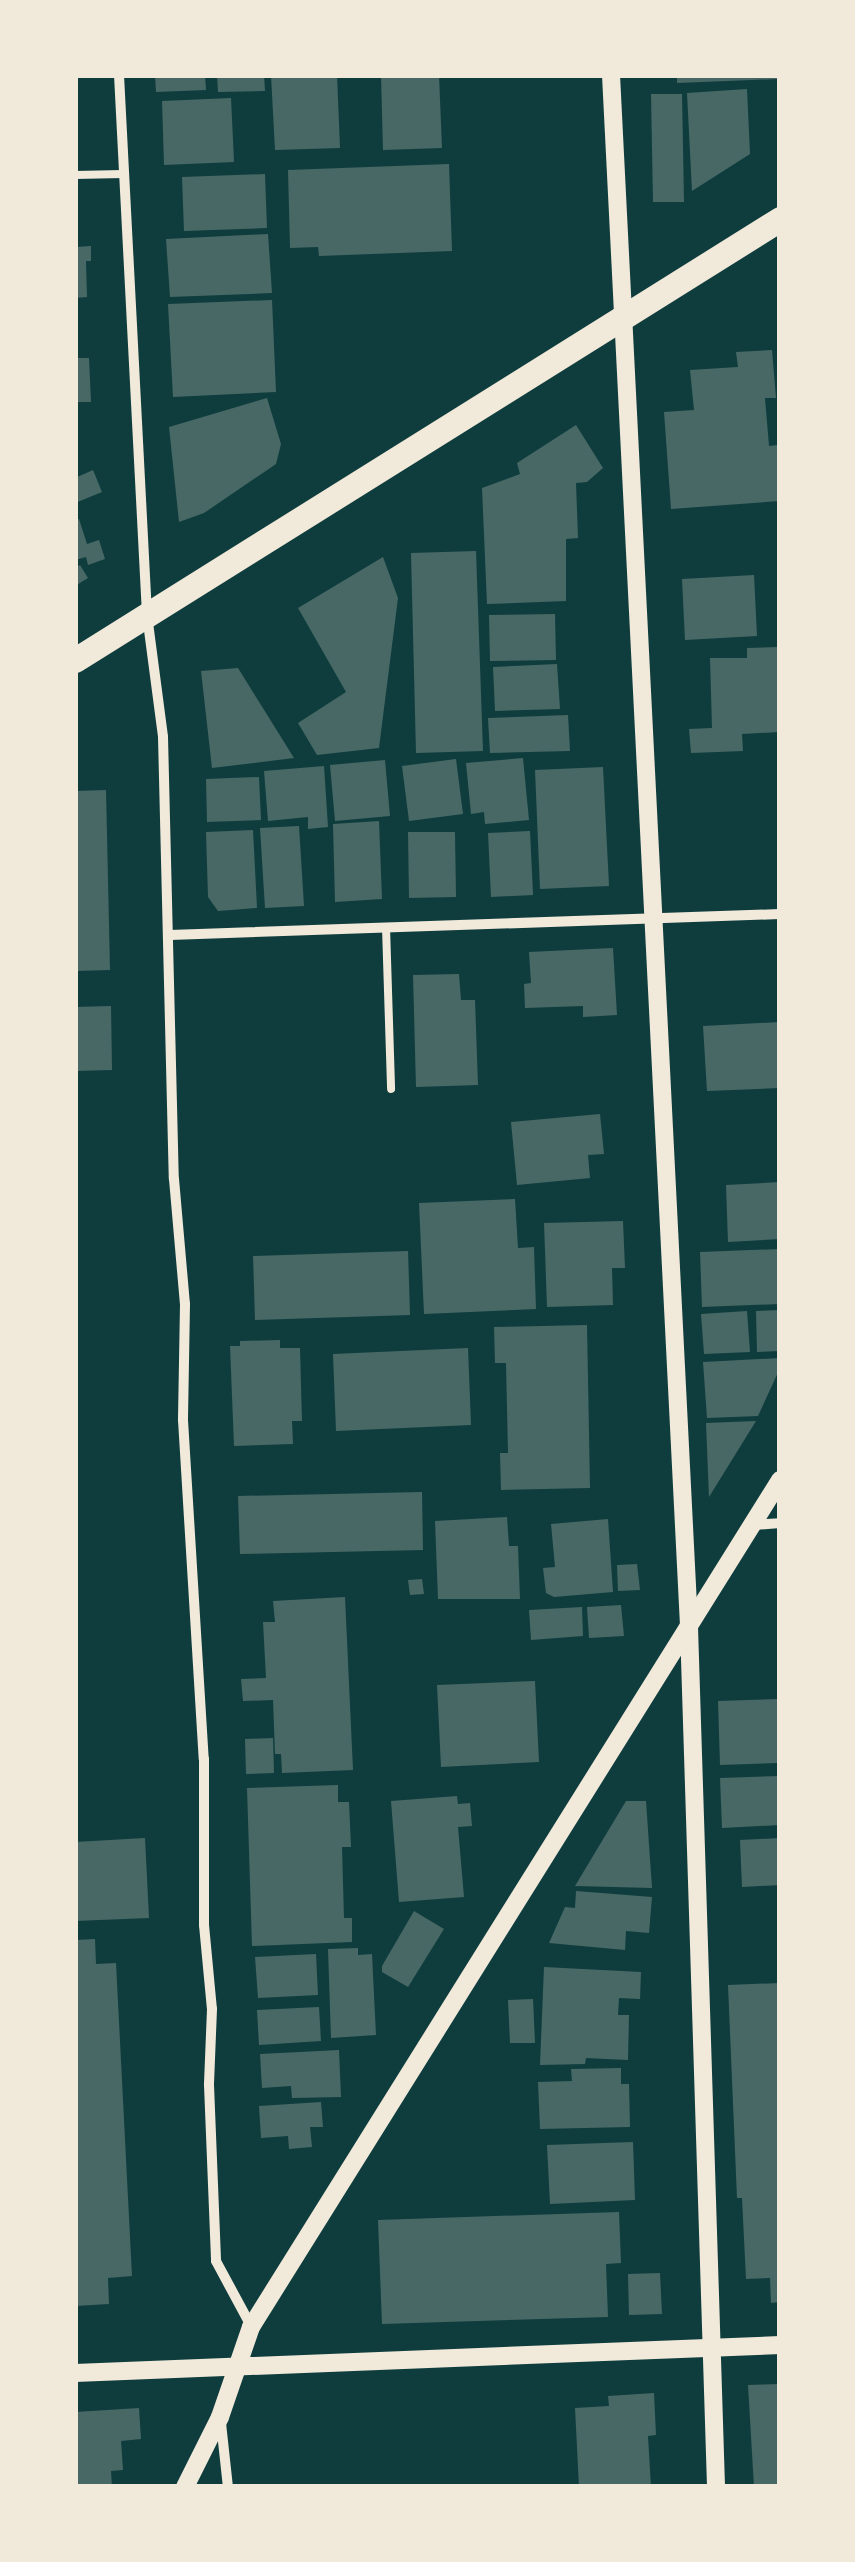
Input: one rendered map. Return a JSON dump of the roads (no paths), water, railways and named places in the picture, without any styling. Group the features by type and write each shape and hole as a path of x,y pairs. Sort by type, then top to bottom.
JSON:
{"main road":[{"path":"75,660 780,220"}],"street":[{"path":"119,75 146,615 163,736 174,1179 185,1304 182,1420 204,1760 204,1925 212,2009 209,2085 216,2262 251,2327"},
{"path":"611,75 689,1627 716,2487"},
{"path":"170,935 780,914"},
{"path":"185,2487 220,2417 251,2327 780,1480"},
{"path":"752,1524 780,1523"},
{"path":"75,2372 780,2344"},
{"path":"220,2417 228,2487"}],"lane":[{"path":"75,176 123,174"},
{"path":"386,927 391,1089"}]}
